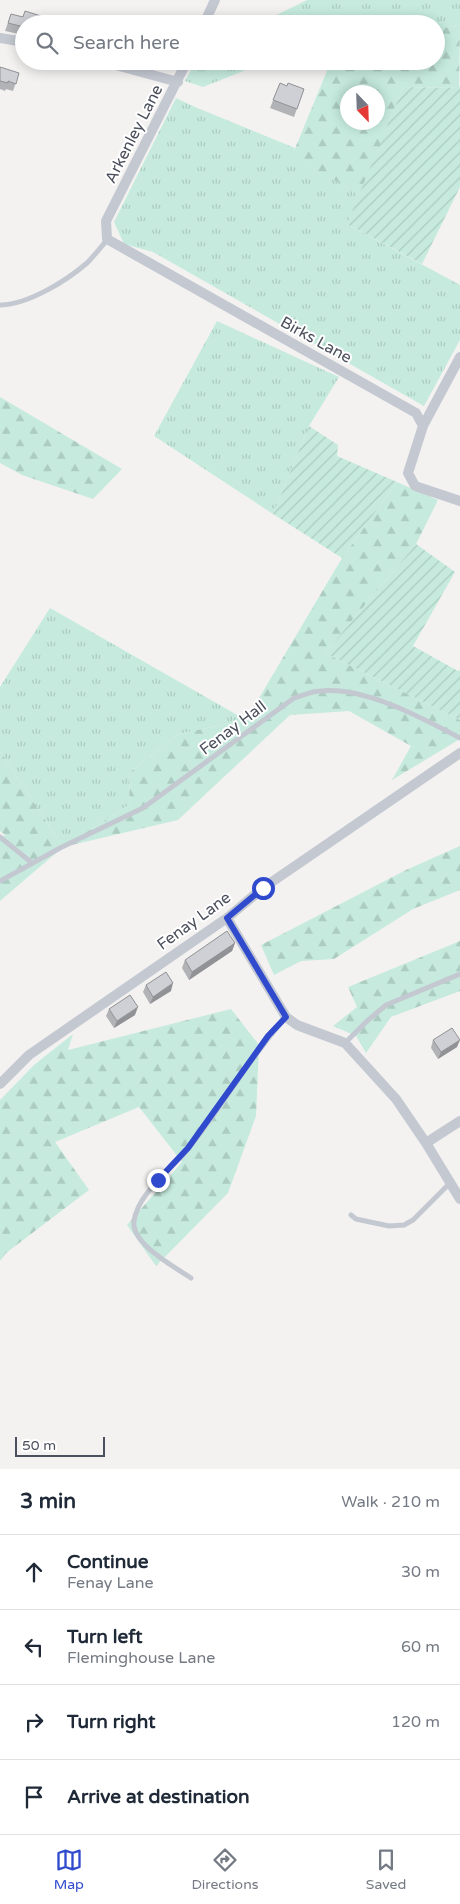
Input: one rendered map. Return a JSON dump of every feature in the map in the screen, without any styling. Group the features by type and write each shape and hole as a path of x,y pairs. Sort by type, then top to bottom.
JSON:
{"street":[{"path":"208,15 215,0"},
{"path":"0,38 15,40"},
{"path":"134,70 178,82"},
{"name":"Arkenley Lane","path":"108,239 106,221 183,70"},
{"name":"Birks Lane","path":"108,239 416,414 423,426"},
{"path":"460,357 423,426 408,473 415,486 460,501"},
{"name":"Fenay Lane","path":"0,1084 29,1055 227,918 263,888 460,752"},
{"path":"227,918 286,1017 297,1025 346,1043 396,1099 426,1143 460,1199"},
{"path":"426,1143 460,1121"}],"lane":[{"path":"1,305 28,299 63,281 88,262 108,239"},
{"name":"Fenay Hall","path":"0,881 143,808 294,698 320,690 349,692 400,707 460,738"},
{"path":"0,837 32,863"},
{"path":"346,1043 386,1005 460,974"},
{"path":"191,1278 150,1250 138,1236 134,1222 143,1199 188,1148 268,1036 286,1017"},
{"path":"351,1215 356,1219 389,1226 404,1225 413,1220 450,1182"}],"green space":[{"path":"307,0 460,0 460,24 445,28 445,15 276,15"},
{"path":"460,24 459,88 403,87 360,195 292,156 327,70 445,70 445,28"},
{"path":"191,70 246,70 203,87 185,81"},
{"path":"460,85 460,187 422,264 347,224 403,87 459,88"},
{"path":"176,98 295,148 293,156 360,195 347,224 460,285 460,340 424,406 153,252 124,244 114,222"},
{"path":"217,321 339,377 309,426 273,514 154,436"},
{"path":"0,397 122,469 93,499 22,475 0,463"},
{"path":"309,426 338,445 337,456 397,482 342,558 273,514"},
{"path":"397,482 438,500 416,544 325,653 460,720 460,739 392,780 411,746 349,711 290,715 178,820 63,847 129,805 130,772 178,734 246,720 342,558"},
{"path":"416,544 455,572 413,646 458,671 460,670 460,720 325,653"},
{"path":"50,608 246,720 178,734 130,772 129,805 63,847 0,751 0,687"},
{"path":"0,751 63,847 0,901 0,839 5,835 0,831"},
{"path":"460,846 460,890 413,909 334,959 301,961 274,975 261,945 406,870"},
{"path":"460,941 460,991 391,1017 366,1053 356,1036 333,1026 357,1007 348,987"},
{"path":"231,1009 259,1045 256,1116 228,1193 156,1266 127,1225 182,1162 139,1107 55,1142 89,1190 6,1253 0,1261 0,1100 34,1065 73,1034 68,1050"}],"building":[{"path":"25,11 38,15 24,15"},
{"path":"11,14 15,15 15,25 8,23"},
{"path":"0,67 19,73 16,84 0,81"},
{"path":"280,83 287,86 288,83 304,89 297,109 273,100"},
{"path":"227,931 235,943 192,972 185,960"},
{"path":"166,972 173,983 153,997 146,985"},
{"path":"130,995 138,1007 117,1021 109,1009"},
{"path":"452,1028 460,1040 441,1052 433,1040"}],"route":[{"path":"158,1180 188,1148 268,1036 286,1017 227,918 263,888"}]}
